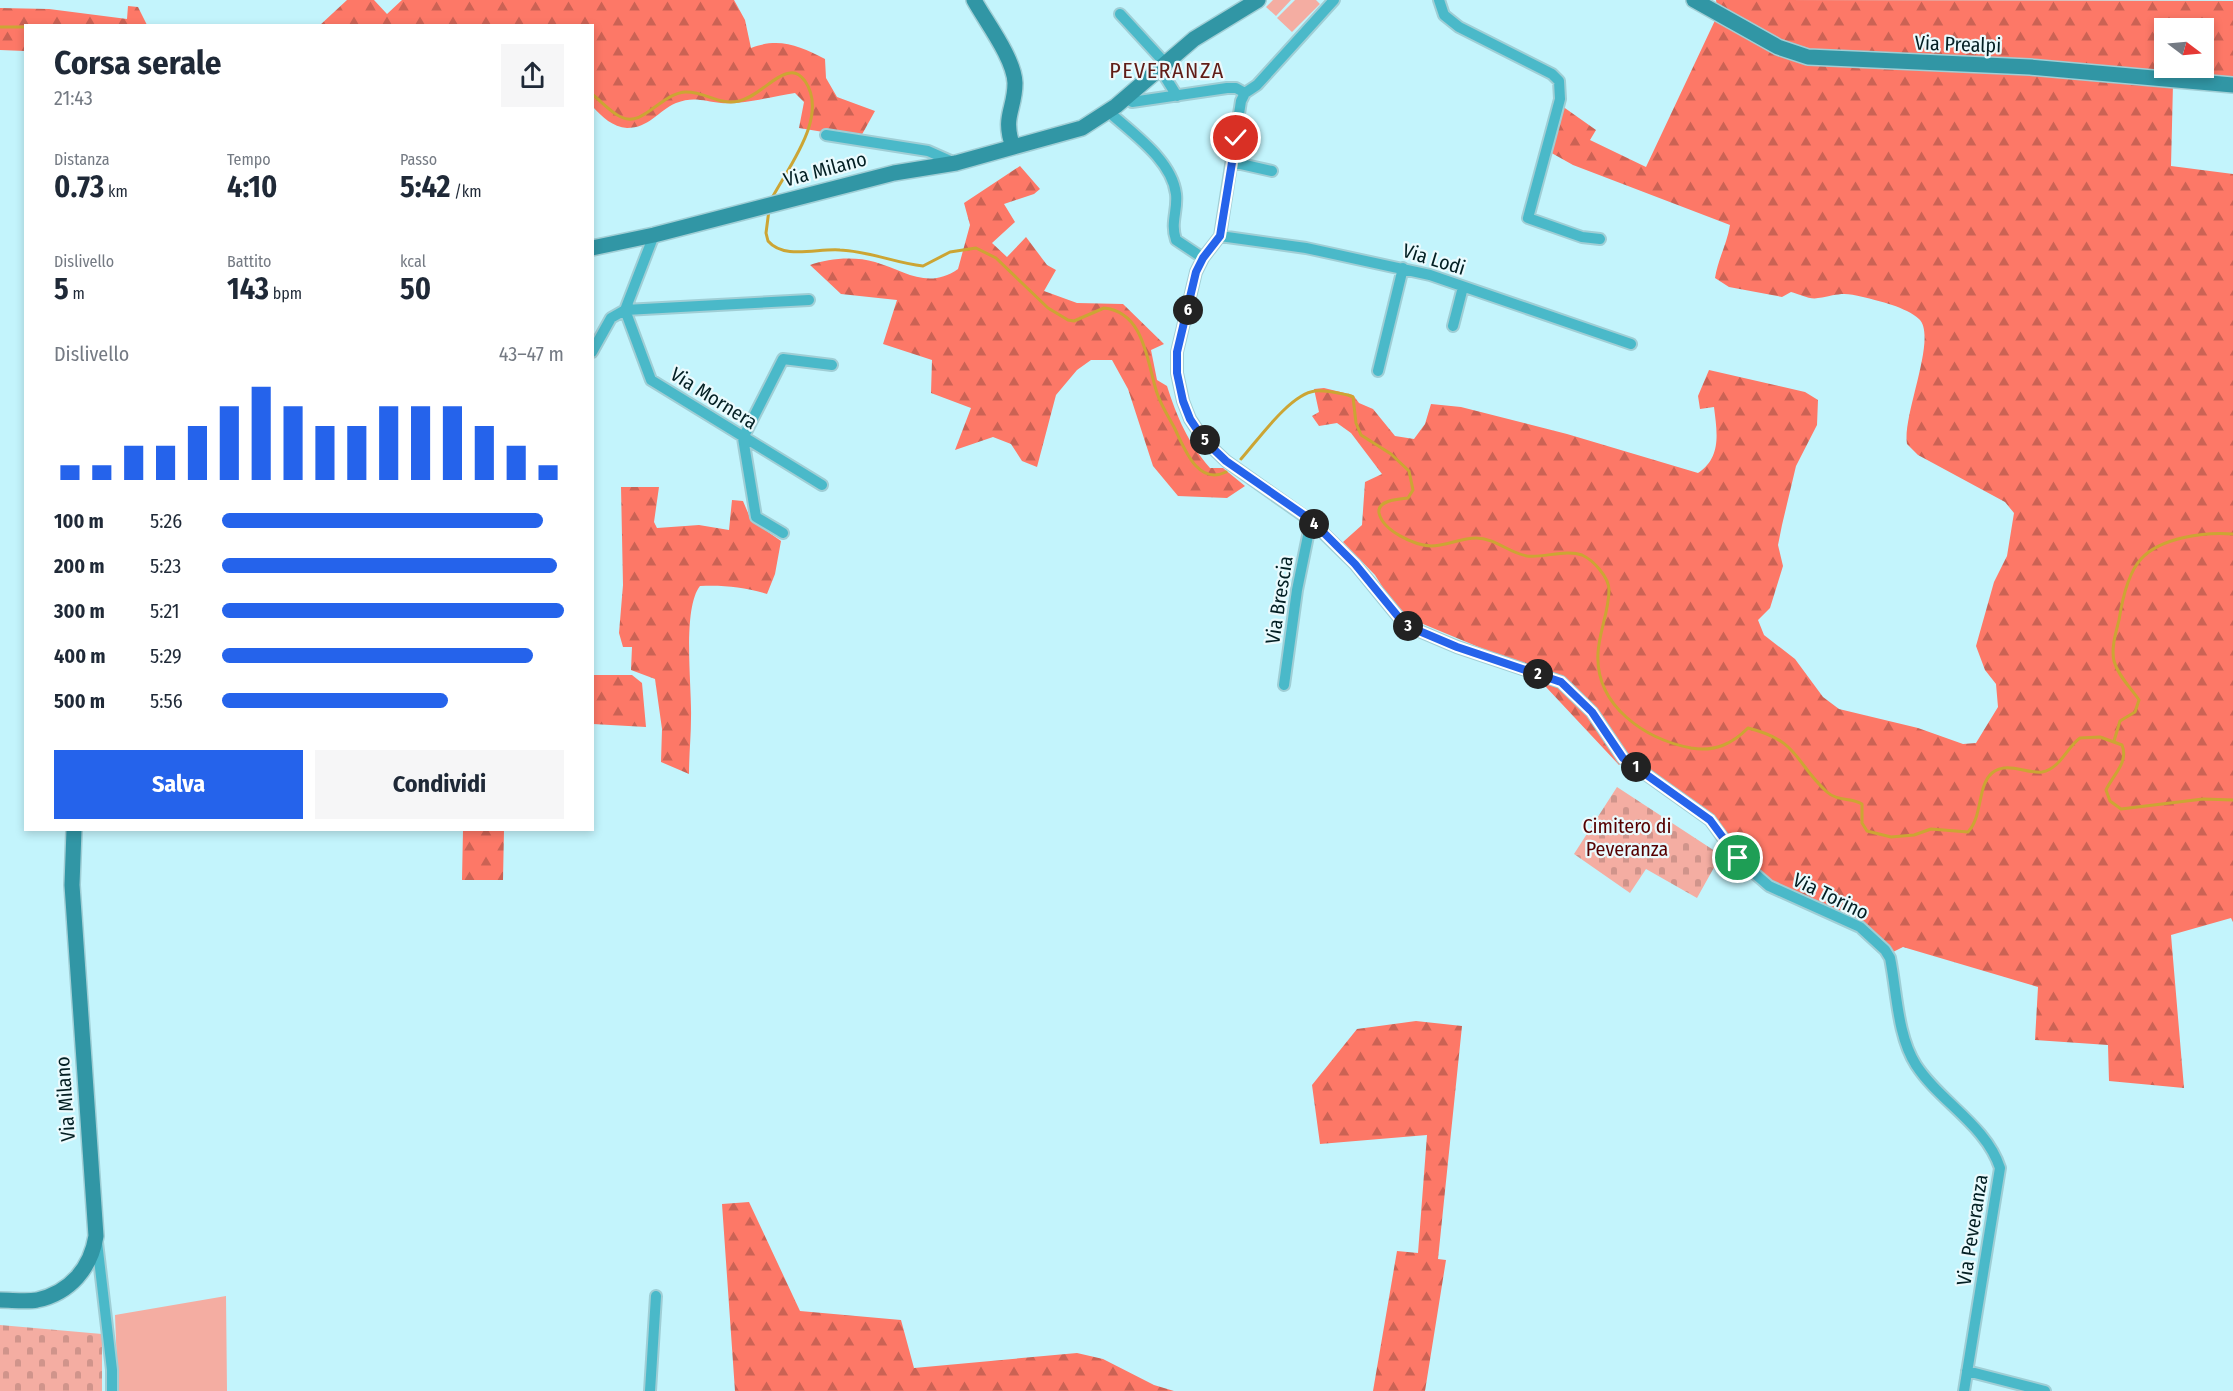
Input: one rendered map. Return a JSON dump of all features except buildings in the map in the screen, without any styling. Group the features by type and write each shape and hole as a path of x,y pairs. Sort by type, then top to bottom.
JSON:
{"street":[{"path":"974,0 1012,68 1014,93 1007,117 1013,147"},
{"name":"Via Milano","path":"594,248 654,235 894,173 956,163 1068,132 1095,122 1194,39 1258,0"},
{"path":"1220,236 1241,101 1245,93 1257,85 1334,0"},
{"path":"1438,0 1444,15 1459,27 1552,74 1558,81 1560,99 1527,218 1582,237 1600,239"},
{"name":"Via Prealpi","path":"1694,0 1778,47 1808,57 2030,67 2233,85"},
{"path":"1120,14 1162,65 1177,96"},
{"path":"1126,97 1132,102 1227,88 1236,88 1245,93"},
{"path":"1108,112 1159,159 1176,188 1177,199 1173,221 1176,240 1203,258"},
{"path":"825,135 928,151 956,163"},
{"path":"1232,162 1272,171"},
{"path":"625,310 654,235"},
{"name":"Via Torino","path":"1220,236 1203,258 1196,272 1177,352 1179,386 1190,419 1204,440 1226,461 1311,520 1355,564 1405,625 1457,647 1561,682 1592,712 1623,758 1710,820 1738,858 1769,886 1839,916 1872,937 1890,958 1907,1044 1918,1068"},
{"name":"Via Lodi","path":"1220,236 1306,248 1402,268 1631,344"},
{"path":"1378,371 1402,268"},
{"path":"1453,326 1463,287"},
{"path":"594,348 610,318 625,310 809,300"},
{"name":"Via Mornera","path":"625,310 651,380 822,485"},
{"path":"783,533 756,517 743,438 783,359 832,365"},
{"name":"Via Brescia","path":"1284,685 1297,590 1311,520"},
{"name":"Via Milano","path":"0,1300 36,1300 57,1293 71,1284 86,1267 93,1252 96,1236 72,885 74,831"},
{"name":"Via Peveranza","path":"1918,1068 1995,1152 2000,1168 1964,1391"},
{"path":"96,1236 112,1370 111,1391"},
{"path":"86,1267 101,1278"},
{"path":"650,1391 656,1296"},
{"path":"1967,1371 2045,1391"}],"green space":[{"path":"347,0 374,0 387,14 402,0 734,0 745,20 751,48 771,43 789,44 825,59 826,78 837,97 875,111 860,138 799,128 804,102 795,93 738,103 688,100 670,106 641,125 627,128 608,121 594,108 594,24 321,24"},
{"path":"1273,0 1291,0 1276,16 1266,7"},
{"path":"1295,0 1316,0 1320,4 1292,32 1277,18"},
{"path":"1716,0 2233,1 2233,80 2173,84 2171,166 2233,174 2233,922 2231,918 2171,935 2184,1088 2109,1081 2108,1045 2035,1040 2038,987 1903,947 1891,953 1873,934 1774,884 1745,860 1718,820 1629,756 1619,765 1546,687 1548,676 1411,619 1390,599 1375,575 1343,542 1362,525 1365,482 1382,474 1351,433 1337,423 1319,426 1312,416 1319,412 1314,389 1324,388 1353,395 1359,403 1373,409 1395,436 1414,439 1425,424 1431,404 1461,407 1567,434 1698,473 1711,459 1717,435 1714,407 1700,409 1698,396 1709,370 1805,392 1818,400 1817,425 1796,466 1778,545 1783,566 1770,608 1758,620 1764,635 1795,659 1823,697 1839,709 1918,728 1963,744 1976,743 1998,707 1996,684 1985,670 1976,646 1994,582 2007,556 2014,513 2005,502 1918,455 1907,444 1909,415 1924,342 1924,328 1919,319 1900,308 1856,295 1840,294 1808,298 1791,292 1782,297 1729,287 1715,278 1730,225 1573,165 1548,151 1562,106 1596,130 1590,140 1646,167 1718,14"},
{"path":"128,6 138,7 146,24 24,24 24,51 0,50 0,8 49,9 127,19"},
{"path":"1020,166 1040,189 1034,194 1004,204 1015,222 992,243 1007,257 1026,237 1047,265 1056,270 1044,291 1077,303 1123,304 1164,344 1151,350 1157,380 1167,386 1189,439 1210,468 1223,468 1245,486 1227,498 1178,496 1153,466 1128,389 1112,360 1091,360 1077,370 1056,395 1037,467 1022,461 1011,444 993,437 955,450 971,408 931,393 932,360 883,344 897,300 841,294 810,265 834,259 851,258 875,262 917,277 937,278 947,275 958,269 970,225 964,203"},
{"path":"621,487 659,487 654,522 657,528 699,525 729,530 732,500 743,501 751,520 781,541 775,574 767,594 734,587 700,586 694,597 689,649 691,718 689,774 661,762 662,729 655,679 631,670 632,647 623,647 619,633 623,585"},
{"path":"594,675 632,675 642,683 646,727 594,724"},
{"name":"Cimitero di Peveranza","path":"1617,787 1721,855 1697,898 1646,869 1630,893 1574,854"},
{"path":"463,831 504,831 503,880 462,880"},
{"path":"1416,1021 1462,1026 1438,1259 1446,1260 1425,1391 1373,1391 1397,1251 1418,1253 1427,1135 1320,1144 1312,1085 1357,1029"},
{"path":"749,1202 800,1311 901,1320 914,1368 1077,1353 1103,1359 1154,1385 1174,1391 735,1391 722,1204"},
{"path":"226,1296 227,1391 118,1391 115,1315"},
{"path":"0,1325 102,1334 102,1391 0,1391"}],"waterway":[{"path":"0,27 24,27"},
{"path":"594,96 613,112 629,119 637,118 676,94 692,92 725,102 739,101 753,95 784,75 792,73 799,75 805,81 811,95 810,125 804,141 772,198"},
{"path":"769,210 766,233 768,241 783,250 792,252 851,251 923,266 950,252 976,248 996,258 1048,308 1068,320 1074,321 1104,308 1118,312 1128,319 1142,341 1159,397 1187,454 1199,469 1207,474 1216,475 1226,472"},
{"path":"1241,459 1275,419 1305,394 1323,391 1353,397 1356,423 1361,435 1391,454 1409,471 1413,490 1408,498 1389,501 1381,505 1379,509 1386,526 1400,536 1424,545 1442,545 1476,538 1489,540 1527,556 1576,553 1586,557 1603,575 1609,590 1598,653 1599,672 1605,689 1614,704 1626,717 1657,737 1691,748 1708,749 1722,746 1748,728 1778,739 1795,754 1827,792 1862,804 1862,823 1867,831 1891,837 1914,835 1931,829 1968,832 1976,818 1984,785 1992,773 2004,768 2036,772 2048,770 2054,767 2080,738 2100,737 2122,745 2124,751 2122,763 2106,790 2110,801 2121,809 2203,799 2233,800"},
{"path":"2114,741 2120,721 2135,712 2139,700 2118,672 2113,651 2124,596 2136,565 2150,552 2172,541 2197,535 2233,534"}],"district":[{"name":"PEVERANZA","path":"1167,70"}],"route":[{"path":"1236,138 1220,236 1203,258 1196,272 1177,352 1177,373 1183,401 1190,419 1204,440 1226,461 1311,520 1355,564 1405,625 1457,647 1561,682 1576,694 1592,712 1623,758 1690,803 1710,820 1719,829 1738,858"}]}
